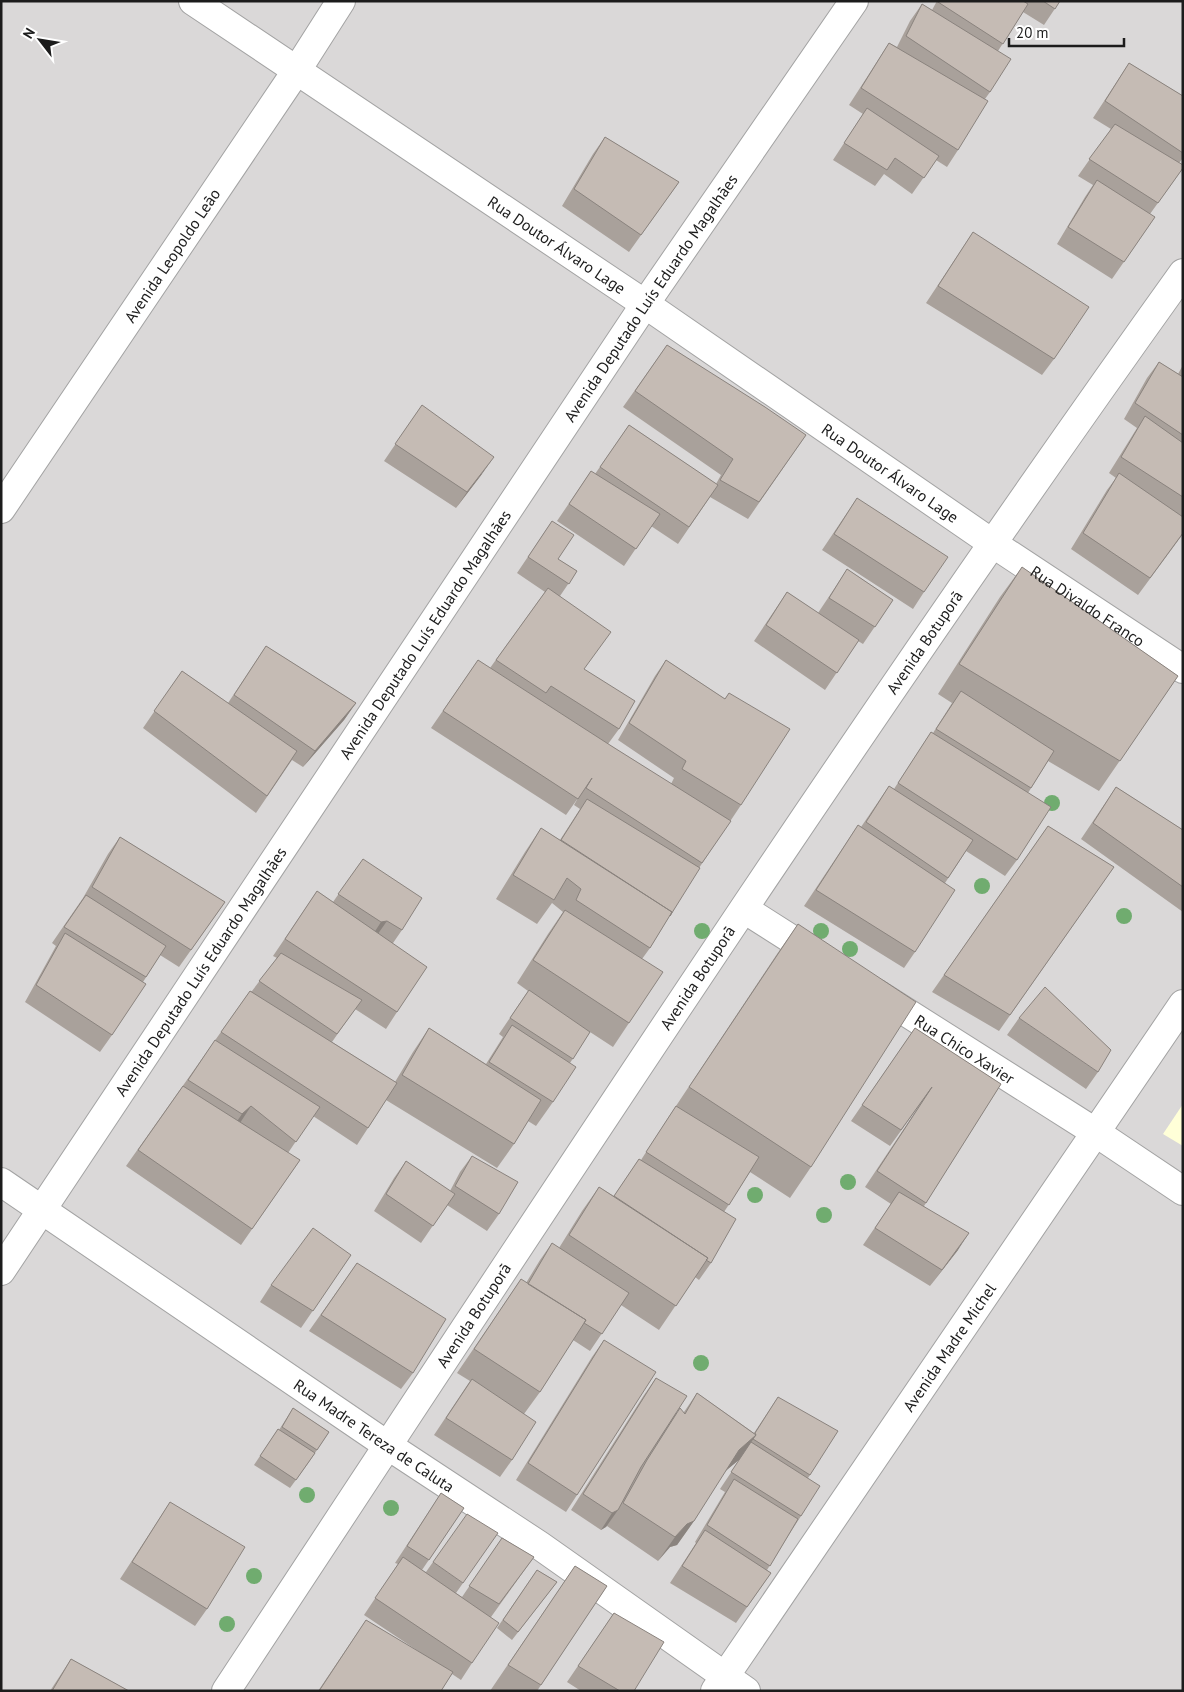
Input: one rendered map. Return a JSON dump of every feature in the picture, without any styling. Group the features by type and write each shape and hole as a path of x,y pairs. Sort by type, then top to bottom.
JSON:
{"street":[{"name":"Rua Doutor Álvaro Lage","path":"193,1 645,304 992,543"},
{"name":"Avenida Leopoldo Leão","path":"1,509 297,70 341,1"},
{"name":"Avenida Deputado Luís Eduardo Magalhães","path":"1,1271 645,304 854,1"},
{"name":"Avenida Botuporã","path":"226,1691 387,1445 744,909 992,543 1183,273"},
{"name":"Rua Divaldo Franco","path":"992,543 1183,669"},
{"name":"Rua Chico Xavier","path":"744,909 1095,1132 1183,1191"},
{"name":"Avenida Madre Michel","path":"729,1686 1095,1132 1183,1004"},
{"name":"Rua Madre Tereza de Caluta","path":"1,1182 387,1445 539,1544 729,1686"}],"shaded area":[{"path":"1,1 1183,1 1183,1691 1,1691"},
{"path":"1183,1104 1183,1146 1163,1134"}],"building":[{"path":"938,1 1023,1 1028,4 1003,44"},
{"path":"1043,1 1060,1 1055,9"},
{"path":"922,4 1011,59 990,92 906,36"},
{"path":"889,43 988,101 958,150 861,88"},
{"path":"1129,63 1183,96 1183,153 1105,101"},
{"path":"867,108 939,156 924,178 895,158 887,170 844,143"},
{"path":"1115,124 1183,165 1183,168 1158,203 1089,159"},
{"path":"605,137 679,182 641,235 574,189"},
{"path":"1097,180 1155,217 1124,262 1068,227"},
{"path":"973,232 1089,307 1054,359 938,286"},
{"path":"667,345 806,435 759,502 720,480 733,459 635,391"},
{"path":"1159,362 1183,377 1183,435 1135,403"},
{"path":"422,405 494,457 467,492 395,444"},
{"path":"1145,416 1183,443 1183,497 1121,457"},
{"path":"629,425 718,485 689,527 600,467"},
{"path":"591,471 660,514 636,549 569,504"},
{"path":"1119,473 1183,517 1183,533 1150,578 1083,533"},
{"path":"857,498 948,557 924,592 834,534"},
{"path":"552,521 574,535 558,559 577,571 569,584 528,557"},
{"path":"1022,567 1178,676 1120,761 959,664"},
{"path":"847,569 893,600 875,627 829,598"},
{"path":"548,588 611,632 584,669 635,701 619,729 551,686 546,693 496,660"},
{"path":"787,592 859,640 837,673 766,625"},
{"path":"266,646 356,703 315,751 234,695"},
{"path":"478,660 731,821 702,863 586,788 592,778 578,799 443,711"},
{"path":"666,660 725,699 729,693 790,729 741,805 682,769 686,761 629,723"},
{"path":"182,671 297,751 267,796 154,711"},
{"path":"961,691 1054,751 1031,788 936,729"},
{"path":"931,732 1051,807 1017,860 898,783"},
{"path":"889,786 973,840 948,878 866,822"},
{"path":"1116,787 1183,830 1183,887 1093,823"},
{"path":"587,799 700,868 670,916 672,912 561,840"},
{"path":"858,825 955,890 915,952 816,890"},
{"path":"1048,826 1114,867 1010,1015 944,975"},
{"path":"541,828 672,912 650,948 576,900 581,889 567,878 554,900 513,875"},
{"path":"120,837 225,902 191,950 92,887"},
{"path":"363,859 422,898 402,930 387,921 381,922 338,894"},
{"path":"317,891 427,967 397,1012 285,939"},
{"path":"86,895 166,946 146,977 64,927"},
{"path":"565,910 663,972 629,1023 533,960"},
{"path":"798,924 916,1002 811,1167 689,1087"},
{"path":"65,933 146,984 112,1035 36,985"},
{"path":"281,953 362,1000 337,1034 259,981"},
{"path":"1045,987 1111,1050 1098,1072 1019,1018"},
{"path":"529,990 590,1032 573,1059 510,1018"},
{"path":"250,991 397,1083 368,1128 221,1032"},
{"path":"512,1025 576,1067 553,1102 489,1062"},
{"path":"429,1028 541,1100 514,1144 402,1075"},
{"path":"915,1028 1001,1084 926,1203 877,1171 932,1087 901,1130 862,1105"},
{"path":"215,1040 320,1107 296,1142 251,1106 242,1114 188,1080"},
{"path":"183,1086 300,1160 252,1229 138,1150"},
{"path":"676,1106 759,1157 729,1205 646,1152"},
{"path":"472,1156 518,1182 499,1214 455,1186"},
{"path":"639,1159 736,1219 711,1263 706,1260 708,1258 614,1196"},
{"path":"406,1161 455,1194 433,1226 386,1194"},
{"path":"599,1187 708,1258 676,1306 569,1235"},
{"path":"899,1192 969,1233 942,1270 875,1228"},
{"path":"313,1228 351,1255 313,1311 271,1285"},
{"path":"552,1243 629,1293 602,1334 584,1323 586,1320 528,1284"},
{"path":"357,1263 446,1319 413,1373 321,1315"},
{"path":"521,1279 586,1320 540,1392 474,1349"},
{"path":"604,1340 656,1372 577,1495 528,1463"},
{"path":"656,1378 687,1396 641,1467 618,1510 612,1513 583,1494"},
{"path":"472,1379 536,1422 512,1460 446,1418"},
{"path":"697,1393 756,1435 739,1450 694,1521 687,1524 675,1537 623,1503 647,1460 680,1408 685,1414"},
{"path":"778,1397 838,1431 810,1475 753,1439"},
{"path":"293,1408 329,1432 317,1450 282,1427"},
{"path":"278,1429 315,1453 296,1480 260,1456"},
{"path":"751,1442 820,1486 801,1516 731,1472"},
{"path":"734,1479 798,1519 770,1566 707,1525"},
{"path":"441,1493 464,1508 429,1560 407,1546"},
{"path":"170,1502 245,1547 207,1609 132,1562"},
{"path":"467,1514 498,1533 463,1583 433,1562"},
{"path":"705,1530 771,1573 747,1607 682,1566"},
{"path":"502,1538 534,1557 499,1604 469,1586"},
{"path":"403,1557 499,1623 472,1663 375,1598"},
{"path":"575,1566 607,1586 541,1685 508,1665"},
{"path":"537,1570 557,1582 518,1632 503,1620"},
{"path":"614,1613 664,1642 634,1691 620,1691 578,1666"},
{"path":"366,1620 453,1672 441,1691 319,1691"},
{"path":"71,1659 129,1691 52,1691"}]}
